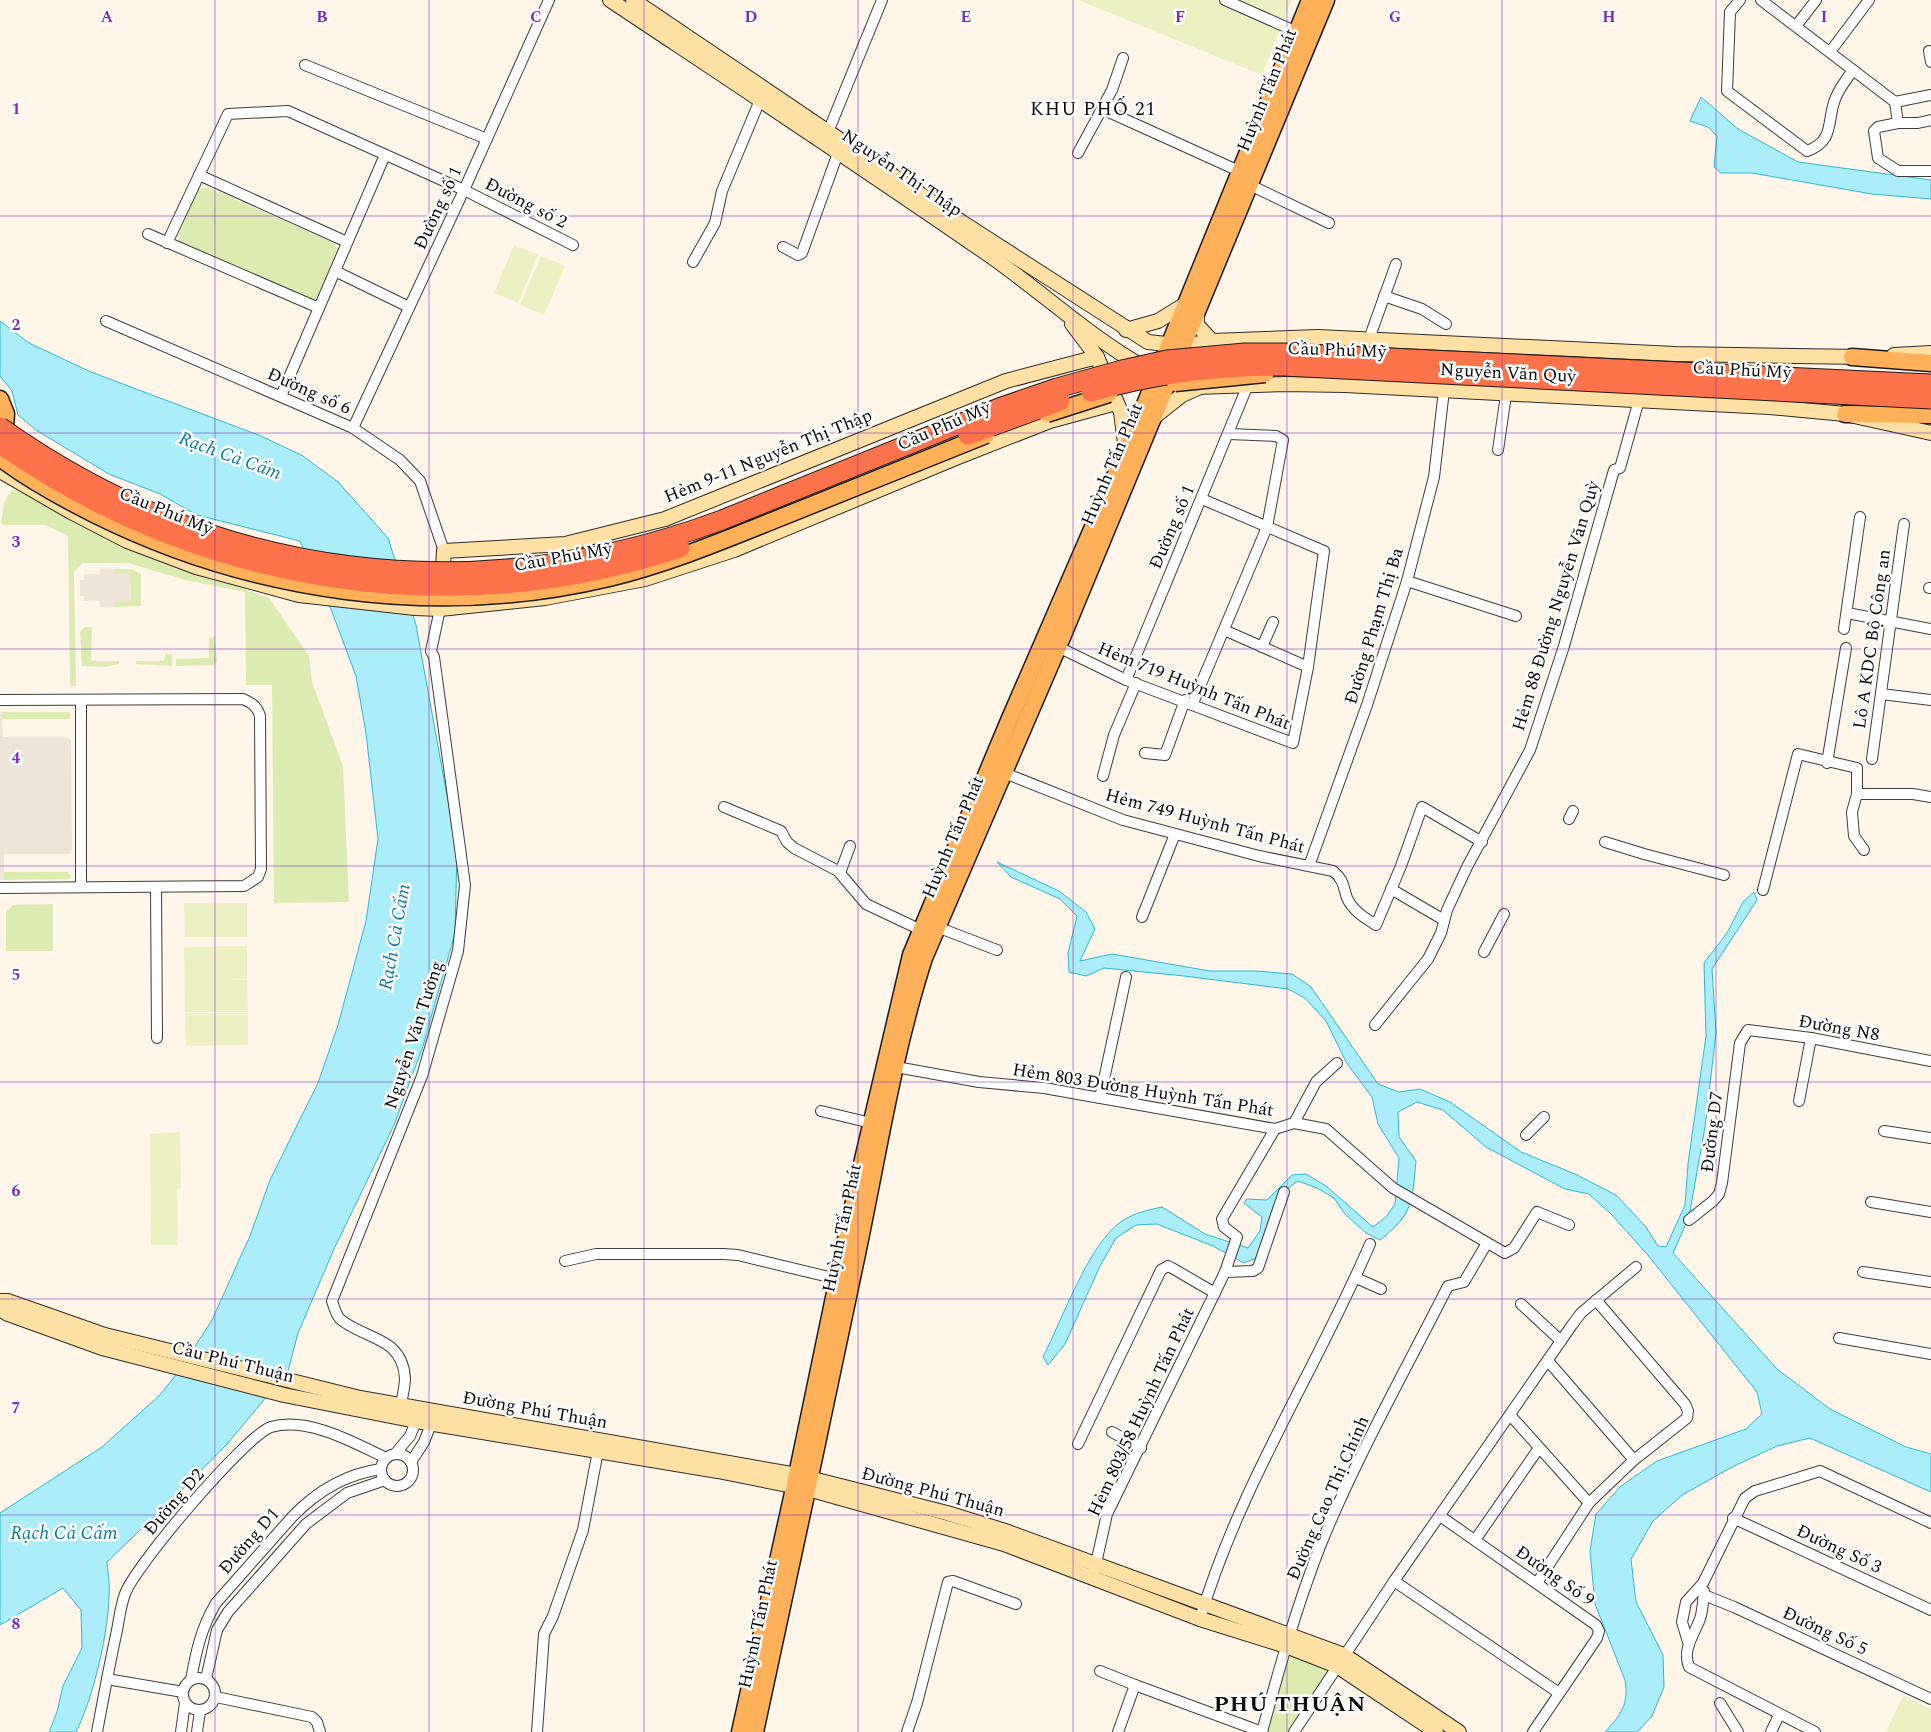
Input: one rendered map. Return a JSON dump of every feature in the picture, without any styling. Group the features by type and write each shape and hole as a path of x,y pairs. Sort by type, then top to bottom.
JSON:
{"highway":[{"name":"Cầu Phú Mỹ","path":"0,427 42,457 88,483 156,515 220,538 296,558 355,567 421,572 473,572 559,564 629,549 686,533 1020,400 1114,372 1167,360 1245,353 1284,353 1931,384"},
{"name":"Cầu Phú Mỹ","path":"0,444 96,503 144,526 208,548 290,570 345,580 414,586 456,586 553,579 639,561 726,532 1049,404 1121,384 1217,369 1284,366 1931,399"}],"main road":[{"name":"Huỳnh Tấn Phát","path":"1225,227 1240,170 1298,42 1320,1"},
{"name":"Huỳnh Tấn Phát","path":"755,1732 802,1482 890,1074 905,977 929,928 1051,644 1225,227 1250,185 1298,42"},
{"name":"Cầu Phú Mỹ","path":"0,422 47,454 116,491 160,511 222,534 299,552 392,566 477,568 504,567 562,560 630,545 700,525 999,403 1109,367 1154,359 1250,348 1385,352 1931,380"},
{"name":"Nguyễn Văn Quỳ","path":"1852,357 1931,362"},
{"name":"Cầu Phú Mỹ","path":"0,458 69,501 139,537 199,559 306,585 418,598 526,592 611,578 703,549 1016,423 1126,390 1186,381 1279,372 1308,372 1931,406"},
{"name":"Huỳnh Tấn Phát","path":"1131,454 1152,418 1164,377"},
{"path":"0,399 6,414 6,430 0,451"},
{"name":"Nguyễn Văn Quỳ","path":"1846,414 1931,415"},
{"name":"Huỳnh Tấn Phát","path":"985,796 1002,772 1051,644"},
{"name":"Huỳnh Tấn Phát","path":"845,1279 871,1123 890,1074"},
{"name":"Huỳnh Tấn Phát","path":"740,1732 802,1482"}],"street":[{"name":"Đường số 1","path":"353,428 464,190 549,0"},
{"name":"Nguyễn Thị Thập","path":"610,0 1018,275 1062,311 1131,360 1164,377"},
{"name":"Nguyễn Thị Thập","path":"633,0 1126,330 1148,342 1176,346"},
{"path":"828,132 882,0"},
{"path":"1225,0 1298,42"},
{"path":"1740,0 1730,12 1727,91 1807,151 1817,148 1830,130 1832,108 1853,70"},
{"path":"1761,0 1895,102 1898,123"},
{"path":"1796,26 1816,0"},
{"path":"1830,52 1869,0"},
{"path":"1929,51 1931,62"},
{"path":"1078,153 1112,90 1123,58"},
{"path":"305,65 487,139"},
{"path":"1895,102 1931,95"},
{"path":"693,262 715,223 722,191 760,100"},
{"path":"1102,109 1240,170"},
{"name":"Đường số 2","path":"199,175 228,114 288,111 464,190 573,245"},
{"path":"1931,120 1918,123 1898,123 1878,127 1874,131 1878,158 1898,171 1931,171"},
{"path":"783,246 798,255 802,253 838,153"},
{"path":"281,396 385,155"},
{"path":"167,243 199,175 348,242"},
{"path":"1250,185 1328,223"},
{"path":"148,234 319,308"},
{"path":"1369,340 1396,264"},
{"path":"335,271 409,307"},
{"path":"1045,296 1054,282"},
{"path":"1384,296 1422,309 1446,324"},
{"path":"1126,330 1190,310 1197,325 1212,341"},
{"path":"1062,311 1097,357 1121,412 1131,454"},
{"name":"Đường số 6","path":"106,321 353,428 400,460 420,481 444,551"},
{"name":"Nguyễn Văn Quỳ","path":"1176,346 1212,341 1318,337 1705,355 1852,357 1931,353"},
{"path":"1704,403 1705,355"},
{"name":"Hẻm 9-11 Nguyễn Thị Thập","path":"444,551 564,544 665,519 1006,381 1097,357"},
{"name":"Nguyễn Văn Quỳ","path":"1164,377 1198,388 1293,384 1444,390 1506,395 1575,395 1704,403 1846,414 1931,433"},
{"name":"Đường số 1","path":"1103,776 1131,681 1247,387"},
{"path":"1152,418 1182,395 1198,388"},
{"name":"Đường Phạm Thị Ba","path":"1310,866 1368,705 1407,581 1434,477 1444,390"},
{"path":"1498,450 1506,395"},
{"name":"Hẻm 88 Đường Nguyễn Văn Quỳ","path":"1375,1025 1428,960 1441,933 1444,920 1467,867 1530,750 1564,646 1614,470 1620,468 1640,400"},
{"path":"0,471 63,508 127,541 196,567 299,595 415,608 439,614 545,598 645,578 734,550 1050,421 1116,403"},
{"path":"1145,753 1165,755 1224,630 1267,527 1283,440 1276,436 1229,434"},
{"path":"1202,499 1267,527"},
{"path":"1844,629 1860,517"},
{"name":"Lô A KDC Bộ Công an","path":"1872,758 1904,524"},
{"name":"Hẻm 719 Huỳnh Tấn Phát","path":"1051,644 1131,681 1293,743 1308,667 1324,551 1267,527"},
{"path":"439,614 444,551"},
{"path":"1407,581 1516,616"},
{"path":"1847,613 1931,629"},
{"name":"Nguyễn Văn Tưởng","path":"401,1405 405,1379 400,1356 377,1337 355,1328 338,1317 332,1301 422,1076 458,951 465,885 434,656 431,651 439,614"},
{"path":"1262,647 1273,622"},
{"path":"1224,630 1308,667"},
{"path":"1827,763 1846,648"},
{"path":"1881,694 1931,700"},
{"path":"0,700 243,699 251,702 258,709 260,716 261,869 258,877 244,886 0,888"},
{"path":"81,701 81,887"},
{"path":"1763,890 1798,754 1827,763 1858,768 1857,794 1852,812 1854,836 1864,850"},
{"name":"Hẻm 749 Huỳnh Tấn Phát","path":"1002,772 1123,820 1259,856 1333,871 1341,877 1348,898 1359,914 1376,925 1391,889"},
{"path":"1857,794 1913,794 1931,797"},
{"path":"724,807 771,825 781,831 787,842 794,848 834,868 840,873 866,904 929,928 997,950"},
{"path":"1444,920 1391,889 1422,807 1482,842"},
{"path":"1142,916 1175,834"},
{"path":"1605,842 1724,875"},
{"path":"840,873 850,846"},
{"path":"156,887 156,1038"},
{"path":"1484,952 1504,914"},
{"path":"1100,1098 1126,977"},
{"name":"Đường N8","path":"1743,1034 1753,1029 1931,1061"},
{"name":"Đường D7","path":"1689,1220 1719,1194 1740,1043 1743,1034"},
{"path":"1799,1101 1811,1038"},
{"path":"1294,1123 1316,1082 1337,1062"},
{"name":"Hẻm 803 Đường Huỳnh Tấn Phát","path":"890,1074 1044,1088 1275,1129 1294,1123 1326,1129 1393,1188 1487,1243 1510,1252 1537,1212 1569,1225"},
{"path":"821,1111 871,1123"},
{"path":"1526,1135 1544,1117"},
{"name":"Hẻm 803/58 Huỳnh Tấn Phát","path":"1094,1571 1107,1514 1141,1448 1227,1268 1237,1237 1222,1224 1222,1219 1275,1129"},
{"path":"1884,1131 1931,1138"},
{"path":"1227,1268 1253,1271 1258,1268 1284,1192"},
{"path":"1871,1202 1931,1212"},
{"name":"Đường Cao Thị Chính","path":"1262,1732 1287,1640 1322,1544 1363,1454 1448,1286 1464,1282 1487,1243"},
{"path":"1200,1619 1260,1466 1356,1278 1370,1244"},
{"path":"566,1261 596,1254 738,1255 845,1279"},
{"path":"1078,1444 1161,1270 1168,1266 1215,1293"},
{"path":"1294,1732 1394,1581 1581,1313 1636,1267"},
{"path":"1863,1272 1931,1282"},
{"path":"1356,1278 1381,1288"},
{"path":"1537,1583 1589,1502 1634,1460 1686,1418 1688,1411 1685,1404 1596,1300"},
{"path":"0,1301 8,1301 104,1341"},
{"path":"1521,1304 1561,1341"},
{"path":"0,1309 8,1314 104,1341"},
{"path":"1838,1338 1931,1354"},
{"name":"Cầu Phú Thuận","path":"104,1341 358,1404"},
{"path":"1548,1361 1634,1460"},
{"name":"Đường Phú Thuận","path":"358,1404 401,1405 419,1415"},
{"name":"Đường Phú Thuận","path":"358,1404 802,1482 1204,1605 1287,1640 1341,1660 1458,1732"},
{"path":"419,1415 410,1436 381,1469 385,1480 390,1484 403,1484 412,1476 411,1462 424,1442 434,1417"},
{"path":"1510,1415 1589,1502"},
{"name":"Đường Phú Thuận","path":"434,1417 598,1451 802,1482"},
{"name":"Đường D2","path":"97,1732 106,1679 125,1594 144,1561 192,1504 251,1440 270,1427 294,1426 341,1436 391,1456"},
{"path":"1112,1432 1141,1448"},
{"path":"1474,1540 1540,1448"},
{"path":"537,1732 544,1634 553,1616 583,1530 598,1451"},
{"path":"391,1456 404,1456 411,1462"},
{"name":"Đường D1","path":"191,1680 200,1636 216,1603 292,1517 304,1504 331,1485 361,1472 381,1469"},
{"path":"1689,1645 1682,1622 1684,1609 1691,1594 1703,1582 1733,1518 1750,1493 1815,1471 1826,1473 1931,1523"},
{"name":"Đường D1","path":"206,1679 217,1630 228,1612 306,1524 347,1493 385,1480"},
{"name":"Đường Số 9","path":"1440,1516 1592,1622 1599,1631 1597,1638 1533,1732"},
{"name":"Đường Số 3","path":"1733,1518 1931,1610"},
{"name":"Đường Phú Thuận","path":"1094,1571 1200,1619 1287,1640"},
{"path":"906,1732 917,1703 948,1582 952,1581 1016,1604"},
{"path":"1394,1581 1559,1693"},
{"path":"1703,1582 1704,1595 1700,1618 1689,1645 1686,1659 1689,1667 1814,1732"},
{"name":"Đường Số 5","path":"1704,1595 1931,1699"},
{"name":"Đường Phú Thuận","path":"1341,1660 1436,1732"},
{"path":"1100,1671 1262,1732"},
{"path":"181,1732 185,1703 183,1692 191,1680 198,1678 206,1679 214,1686 216,1697 210,1707 200,1711 189,1707 185,1703"},
{"path":"106,1679 183,1692"},
{"path":"1118,1732 1135,1685"},
{"path":"216,1697 312,1717 317,1722 320,1732"},
{"path":"1720,1703 1738,1732"},
{"path":"197,1732 200,1711"},
{"path":"1771,1732 1779,1715"}],"green space":[{"path":"1078,0 1292,0 1262,75"},
{"path":"202,188 210,188 334,243 337,248 337,254 319,297 311,301 179,243 178,233 197,191"},
{"path":"514,245 538,255 518,303 494,293"},
{"path":"541,256 565,266 544,315 520,305"},
{"path":"12,490 26,492 246,586 246,590 269,598 309,656 312,682 343,766 349,902 274,903 272,685 246,685 245,592 185,580 128,563 83,563 74,572 76,686 70,686 68,536 46,525 1,525 4,502"},
{"path":"115,569 131,569 141,574 141,606 115,607 115,601 131,600 130,574 115,574"},
{"path":"85,627 92,627 91,661 119,661 119,664 104,667 82,666 80,632"},
{"path":"215,637 217,661 215,665 176,666 176,659 209,658 209,638"},
{"path":"165,654 172,654 172,666 136,664 136,661 164,661"},
{"path":"2,712 69,712 71,717 69,719 2,719"},
{"path":"4,872 68,872 71,877 68,879 4,880"},
{"path":"184,903 247,903 247,937 185,937"},
{"path":"53,904 53,951 6,951 6,912 13,905"},
{"path":"247,946 247,979 222,979 247,980 248,1012 185,1012 184,947"},
{"path":"185,1013 248,1013 248,1045 186,1046"},
{"path":"180,1132 181,1188 177,1189 178,1245 151,1245 150,1134"},
{"path":"1290,1652 1328,1666 1328,1673 1288,1732 1266,1732"},
{"path":"1903,1696 1931,1709 1931,1732 1886,1732"}],"shaded area":[{"path":"100,569 115,569 115,574 130,573 131,601 115,601 115,607 100,607 99,601 84,601 84,596 80,596 80,580 84,580 84,574 100,574"},
{"path":"0,712 2,712 3,737 64,737 71,740 72,849 69,854 4,854 4,880 0,880"}],"water":[{"path":"1701,97 1738,129 1798,162 1931,180 1931,199 1872,194 1752,173 1721,173 1714,167 1717,136 1708,127 1690,121"},
{"name":"Rạch Cả Cấm","path":"0,321 29,343 91,372 261,436 303,456 338,482 388,538 416,625 457,851 455,933 423,1046 394,1125 334,1249 298,1333 288,1371 227,1444 107,1562 109,1593 103,1647 94,1684 76,1732 49,1732 57,1712 63,1686 82,1648 81,1610 63,1588 0,1625 0,1513 102,1447 160,1395 211,1322 250,1236 270,1180 318,1083 338,1025 366,921 378,839 366,733 356,676 331,609 300,541 197,515 160,494 109,474 36,430 18,415 12,391 0,376"},
{"path":"997,862 1059,891 1086,912 1095,929 1080,961 1112,954 1210,971 1256,971 1292,974 1311,987 1378,1084 1399,1092 1420,1089 1450,1102 1521,1152 1575,1174 1616,1195 1646,1227 1658,1246 1666,1247 1685,1205 1688,1164 1706,1036 1704,963 1727,933 1743,902 1754,892 1757,900 1712,969 1716,1033 1705,1127 1689,1217 1673,1253 1777,1369 1830,1409 1906,1447 1931,1454 1931,1492 1810,1438 1777,1446 1734,1466 1682,1495 1653,1521 1631,1559 1636,1602 1663,1655 1664,1687 1652,1716 1637,1732 1605,1732 1625,1703 1626,1688 1625,1680 1595,1604 1590,1551 1596,1514 1621,1486 1657,1461 1746,1429 1762,1414 1757,1392 1647,1254 1612,1215 1589,1194 1565,1189 1486,1147 1443,1110 1417,1102 1398,1112 1399,1137 1416,1161 1412,1197 1405,1214 1391,1231 1380,1240 1366,1233 1345,1214 1334,1198 1317,1188 1298,1181 1285,1190 1273,1206 1261,1256 1244,1263 1213,1246 1157,1224 1136,1225 1116,1238 1100,1266 1065,1344 1048,1365 1043,1357 1077,1283 1098,1246 1110,1232 1127,1218 1141,1212 1162,1207 1205,1234 1248,1248 1260,1231 1262,1217 1244,1203 1247,1199 1267,1200 1292,1175 1306,1174 1326,1186 1373,1227 1386,1217 1395,1204 1399,1158 1378,1124 1372,1097 1346,1062 1326,1021 1305,998 1288,989 1184,976 1104,968 1086,976 1069,972 1068,953 1077,916 1060,899 1011,877"}],"district":[{"name":"KHU PHỐ 21","path":"1093,109"},
{"name":"PHÚ THUẬN","path":"1290,1704"}]}
